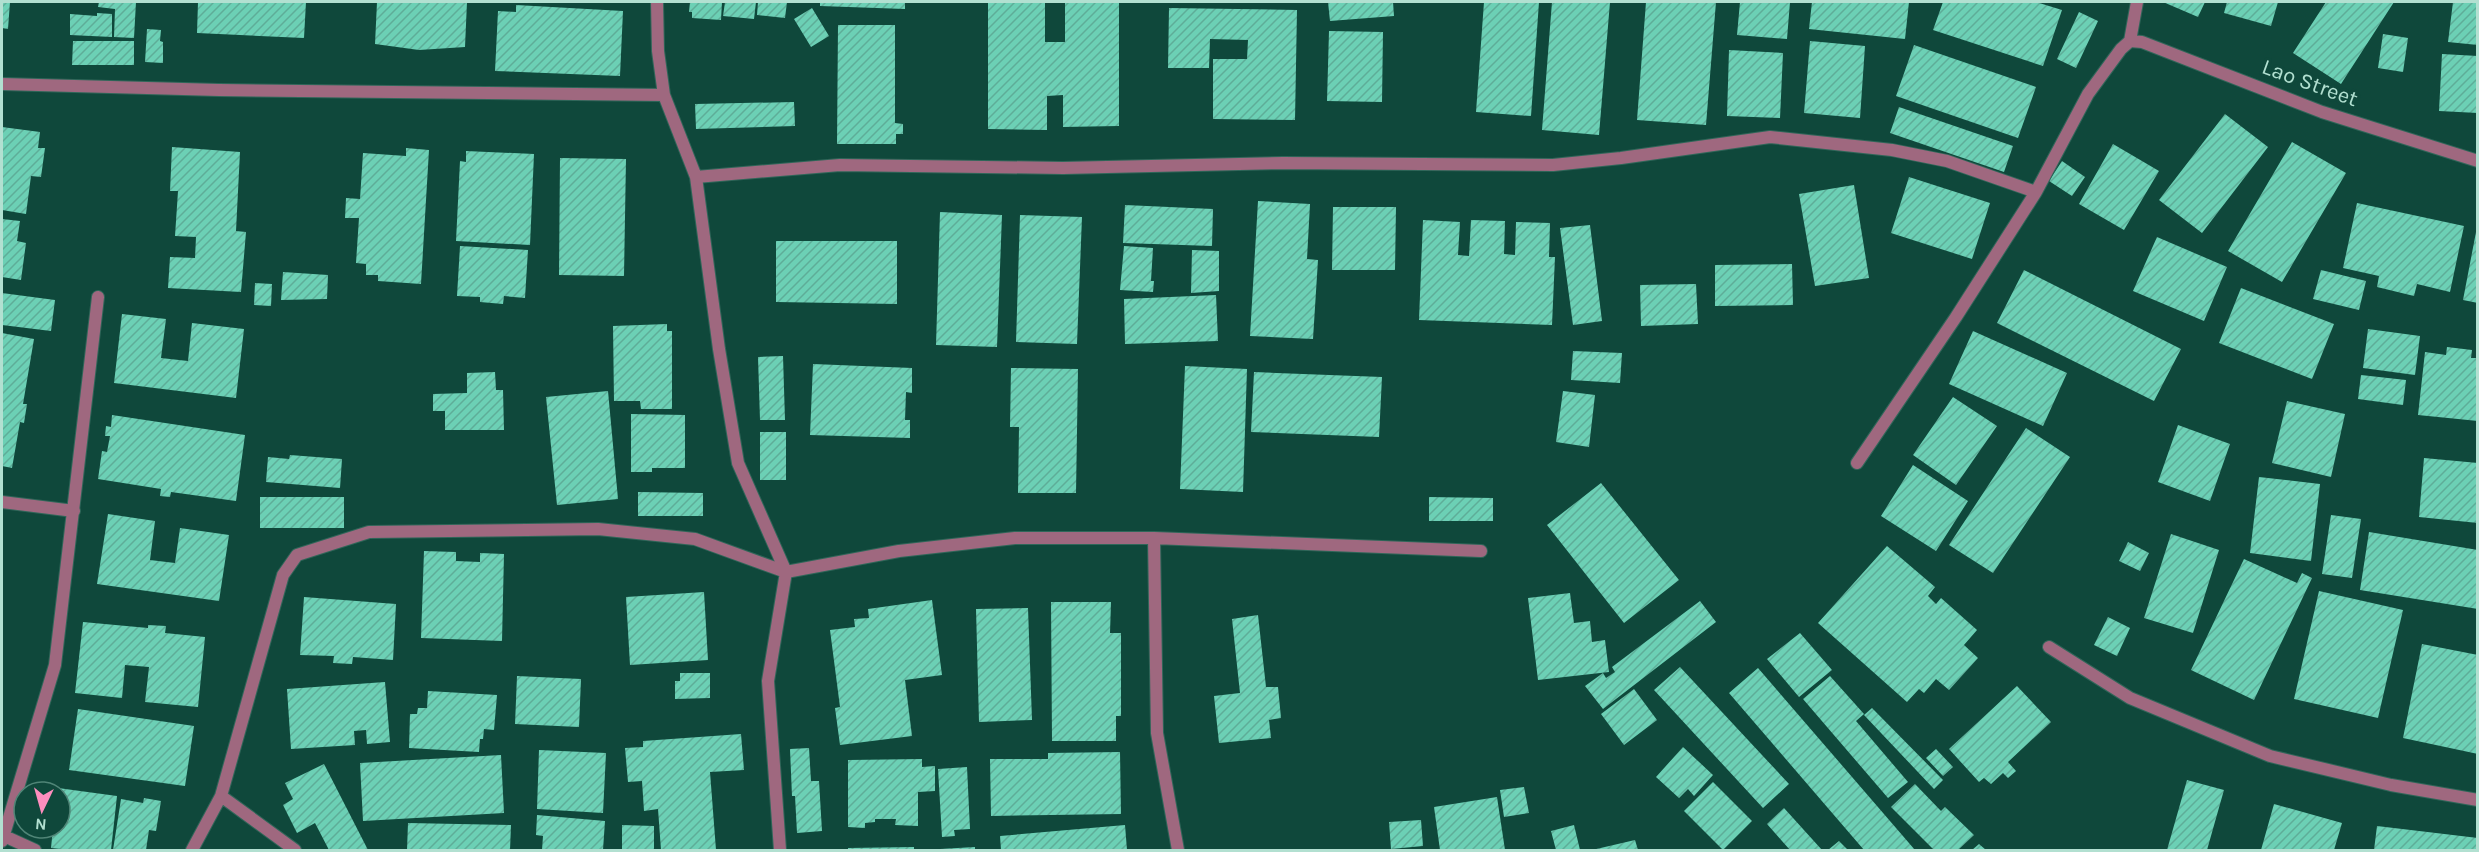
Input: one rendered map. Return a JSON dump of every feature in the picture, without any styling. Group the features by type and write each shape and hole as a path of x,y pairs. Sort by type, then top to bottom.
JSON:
{"street":[{"path":"657,2 658,51 664,95 696,177 719,349 738,463 786,572 768,681 780,850"},
{"path":"1857,463 1956,317 2036,192 2088,94 2121,49 2130,41 2137,2"},
{"name":"Lao Street","path":"2130,41 2142,42 2322,112 2478,161"},
{"path":"2,84 219,90 664,95"},
{"path":"696,177 840,165 1063,168 1282,163 1553,165 1770,137 1892,150 1947,161 2036,192"},
{"path":"35,850 2,837 55,665 98,297"},
{"path":"2,502 74,511"},
{"path":"192,850 221,796 283,575 297,555 369,532 598,529 695,540 786,572 899,551 1015,538 1154,538 1481,551"},
{"path":"1154,538 1157,733 1178,850"},
{"path":"2049,647 2130,698 2270,756 2391,785 2478,800"},
{"path":"221,796 295,850"}],"building":[{"path":"2,2 10,2 8,29 2,28"},
{"path":"99,2 136,2 134,38 114,37 115,9 98,7"},
{"path":"198,2 306,2 304,38 197,33"},
{"path":"377,2 467,2 465,47 419,50 375,44"},
{"path":"690,2 722,2 721,20 692,18 692,12 689,12"},
{"path":"725,2 756,2 754,19 723,16"},
{"path":"758,2 787,2 785,18 757,15"},
{"path":"820,2 905,2 905,9 820,6"},
{"path":"988,2 1045,2 1045,42 1065,42 1065,3 1119,3 1119,126 1063,127 1063,95 1047,96 1047,130 988,129"},
{"path":"1328,2 1393,2 1394,16 1330,21"},
{"path":"1484,2 1539,2 1531,116 1476,112"},
{"path":"1552,2 1610,2 1599,135 1542,130"},
{"path":"1646,2 1716,2 1706,125 1637,120"},
{"path":"1740,2 1790,2 1787,39 1737,35"},
{"path":"1812,2 1909,2 1905,39 1809,29"},
{"path":"1943,2 2036,2 2062,10 2043,66 1933,30"},
{"path":"2163,2 2205,2 2198,17"},
{"path":"2227,2 2278,2 2271,26 2224,13"},
{"path":"2326,2 2394,2 2341,84 2293,53"},
{"path":"2453,2 2478,2 2478,45 2448,42"},
{"path":"516,5 623,11 620,76 495,71 498,11 516,12"},
{"path":"812,8 829,36 811,47 794,19"},
{"path":"1169,8 1297,10 1295,120 1213,119 1213,59 1247,59 1248,40 1210,39 1209,68 1168,68"},
{"path":"2079,12 2098,21 2076,68 2057,59"},
{"path":"97,13 112,14 112,37 70,35 70,14 97,16"},
{"path":"838,25 895,25 895,123 903,124 903,134 896,134 896,144 837,144"},
{"path":"147,29 161,30 163,63 145,62"},
{"path":"1329,31 1383,32 1382,102 1327,101"},
{"path":"2383,34 2408,38 2403,72 2378,68"},
{"path":"73,41 134,41 134,65 72,65"},
{"path":"1810,41 1865,46 1860,118 1804,113"},
{"path":"1914,45 2036,87 2018,138 1896,96"},
{"path":"1729,50 1783,53 1780,118 1727,116"},
{"path":"2442,54 2478,56 2478,113 2439,111"},
{"path":"794,102 795,126 696,129 695,104"},
{"path":"1899,107 2013,146 2004,172 1890,133"},
{"path":"2225,114 2268,147 2202,233 2159,200"},
{"path":"2,127 40,132 38,148 45,148 41,177 31,176 26,214 2,210"},
{"path":"2292,142 2346,173 2282,282 2228,251"},
{"path":"2113,144 2159,171 2124,230 2079,204"},
{"path":"172,147 240,152 236,231 246,232 241,292 168,288 170,257 195,258 196,237 175,236 178,191 170,191"},
{"path":"406,148 429,150 421,284 378,281 378,275 366,275 366,264 356,263 359,218 345,218 346,198 360,199 363,153 406,156"},
{"path":"466,151 534,154 530,245 456,241 460,161 466,162"},
{"path":"560,158 626,159 624,276 559,275"},
{"path":"2062,161 2085,177 2072,196 2049,181"},
{"path":"1909,177 1990,203 1972,259 1891,233"},
{"path":"1854,185 1869,278 1815,286 1799,194"},
{"path":"1258,201 1310,204 1307,259 1318,260 1313,339 1250,336"},
{"path":"2357,203 2464,226 2450,292 2417,284 2414,296 2377,287 2379,276 2343,268"},
{"path":"1125,205 1213,209 1212,246 1123,243"},
{"path":"1333,207 1396,207 1395,270 1332,270"},
{"path":"940,212 1002,215 997,347 936,345"},
{"path":"1020,215 1082,217 1077,344 1016,342"},
{"path":"2,219 20,221 17,241 26,243 21,280 2,277"},
{"path":"1423,220 1460,222 1458,255 1469,256 1471,220 1505,221 1504,254 1515,255 1516,222 1550,223 1549,257 1555,257 1552,325 1419,320"},
{"path":"1590,225 1602,321 1573,325 1560,228"},
{"path":"2476,232 2478,232 2478,303 2463,300"},
{"path":"2157,237 2227,267 2204,321 2133,291"},
{"path":"776,241 897,241 897,304 776,302"},
{"path":"460,246 528,250 525,298 504,296 503,304 480,302 480,297 457,296"},
{"path":"1124,246 1153,248 1151,281 1154,281 1153,292 1120,290"},
{"path":"1192,250 1219,251 1219,291 1191,293"},
{"path":"1792,264 1793,305 1715,306 1715,265"},
{"path":"2024,270 2181,349 2154,401 1997,323"},
{"path":"2321,270 2366,281 2359,310 2313,299"},
{"path":"283,272 328,275 327,299 281,300"},
{"path":"255,283 272,284 271,306 254,305"},
{"path":"1696,284 1698,324 1641,326 1640,285"},
{"path":"2241,288 2334,324 2312,379 2219,343"},
{"path":"2,293 55,300 51,331 2,325"},
{"path":"1216,295 1218,341 1125,344 1124,299"},
{"path":"122,314 166,319 161,358 188,361 192,323 244,329 236,398 114,383"},
{"path":"667,324 667,331 672,331 672,409 641,409 640,401 614,401 613,326"},
{"path":"2368,329 2420,336 2415,375 2363,368"},
{"path":"1973,331 2067,373 2043,426 1949,384"},
{"path":"2,333 34,339 23,404 27,404 24,423 20,422 12,468 2,466"},
{"path":"2447,347 2472,350 2471,358 2478,358 2478,421 2418,415 2425,352 2446,355"},
{"path":"1573,351 1622,353 1620,383 1571,380"},
{"path":"783,356 785,420 760,420 758,357"},
{"path":"813,364 912,368 912,393 906,392 905,420 910,420 910,438 810,435"},
{"path":"1185,366 1247,369 1243,492 1180,489"},
{"path":"1011,368 1078,369 1076,493 1018,493 1019,427 1010,427"},
{"path":"495,372 496,390 503,390 504,430 445,430 445,411 433,411 433,394 467,393 467,373"},
{"path":"1254,372 1382,377 1379,437 1251,432"},
{"path":"2361,375 2406,380 2403,405 2358,399"},
{"path":"608,391 618,499 557,505 546,397"},
{"path":"1563,391 1595,395 1589,447 1556,442"},
{"path":"1953,397 1997,426 1956,485 1913,455"},
{"path":"2287,401 2345,414 2331,477 2272,463"},
{"path":"631,414 685,415 685,468 652,468 652,472 631,472"},
{"path":"112,415 245,435 236,501 171,492 170,497 160,496 161,489 98,479 102,451 107,452 110,436 105,436 106,426 111,427"},
{"path":"2178,425 2230,444 2210,501 2158,482"},
{"path":"2026,428 2070,457 1993,573 1949,545"},
{"path":"760,432 786,432 786,480 760,480"},
{"path":"290,455 342,459 340,488 266,482 268,457 289,459"},
{"path":"2424,458 2478,463 2478,523 2419,517"},
{"path":"1913,465 1968,501 1936,551 1881,516"},
{"path":"2259,477 2320,484 2311,561 2250,553"},
{"path":"1601,483 1679,580 1624,623 1547,525"},
{"path":"638,492 703,493 703,516 638,516"},
{"path":"260,497 344,497 344,528 260,528"},
{"path":"1429,497 1493,498 1493,521 1429,521"},
{"path":"108,514 155,521 150,560 175,563 180,528 229,535 219,601 97,584"},
{"path":"2331,515 2361,519 2352,578 2322,574"},
{"path":"2369,532 2478,550 2478,609 2360,590"},
{"path":"2171,534 2219,550 2193,633 2144,618"},
{"path":"2128,542 2149,553 2140,571 2119,561"},
{"path":"1887,546 1935,587 1928,596 1936,604 1941,598 1977,630 1964,645 1978,658 1949,690 1936,679 1924,693 1919,689 1907,702 1818,623"},
{"path":"424,551 456,552 456,561 480,562 480,553 504,554 502,641 421,638"},
{"path":"2244,559 2297,583 2302,573 2312,578 2254,700 2191,670"},
{"path":"2319,591 2403,610 2378,718 2294,699"},
{"path":"704,592 708,660 630,665 626,597"},
{"path":"1570,593 1574,623 1590,621 1592,642 1605,640 1609,672 1538,680 1528,598"},
{"path":"304,597 396,604 393,660 353,657 352,664 333,663 334,656 300,655"},
{"path":"932,600 942,675 905,680 912,736 840,745 835,708 840,707 830,630 855,627 854,619 869,618 868,609"},
{"path":"1700,601 1716,622 1603,709 1585,686 1603,673 1606,678 1615,672 1612,667"},
{"path":"1051,602 1111,602 1110,633 1121,633 1121,716 1116,716 1116,741 1052,741"},
{"path":"1028,608 1032,720 979,722 976,609"},
{"path":"1258,615 1266,687 1278,687 1281,718 1269,720 1271,738 1219,743 1214,696 1240,693 1232,619"},
{"path":"2108,617 2130,628 2117,656 2094,645"},
{"path":"83,622 148,628 148,625 166,626 165,633 205,637 198,707 145,702 149,667 125,665 122,698 75,693"},
{"path":"1800,633 1832,670 1799,697 1767,659"},
{"path":"2422,644 2478,655 2478,754 2403,738"},
{"path":"1680,667 1789,784 1763,808 1654,690"},
{"path":"1758,668 1915,850 1864,850 1729,693"},
{"path":"680,673 710,673 710,698 675,699 675,681 680,681"},
{"path":"517,676 581,679 579,727 515,724"},
{"path":"1830,676 1864,714 1856,721 1908,782 1888,798 1803,699"},
{"path":"385,682 390,742 367,744 366,730 354,731 355,745 291,749 287,689"},
{"path":"2017,686 2051,722 2008,762 2016,771 2008,778 2003,773 1991,784 1984,778 1979,782 1949,749"},
{"path":"1634,689 1657,720 1624,745 1601,714"},
{"path":"428,691 497,695 494,730 484,729 479,752 409,748 410,714 417,714 418,708 427,708"},
{"path":"1872,708 1943,780 1934,789 1864,715"},
{"path":"78,709 194,726 185,786 69,770"},
{"path":"741,734 744,770 710,772 716,850 661,850 658,809 644,811 642,781 628,782 625,748 643,747 643,741"},
{"path":"1683,747 1713,775 1694,796 1688,789 1679,798 1656,777"},
{"path":"809,748 811,781 819,781 822,831 797,833 795,796 792,796 790,749"},
{"path":"1936,749 1953,767 1943,776 1926,758"},
{"path":"539,750 606,753 603,813 537,809"},
{"path":"1120,752 1121,814 991,816 990,759 1048,759 1048,753"},
{"path":"501,755 504,813 363,821 360,763"},
{"path":"922,759 922,767 935,766 935,791 918,792 918,826 895,825 896,819 875,819 875,822 865,823 865,828 848,827 848,760"},
{"path":"324,764 368,850 329,850 315,823 297,833 283,805 293,799 285,783"},
{"path":"967,767 970,829 954,830 955,836 942,837 938,769"},
{"path":"2187,780 2224,790 2207,850 2167,850"},
{"path":"1713,782 1752,821 1723,850 1684,811"},
{"path":"1915,784 1941,811 1945,807 1974,835 1958,850 1934,850 1891,807"},
{"path":"1524,787 1529,813 1504,817 1500,790"},
{"path":"72,790 117,796 111,850 51,848 52,840 72,840"},
{"path":"1497,797 1505,850 1440,850 1434,807"},
{"path":"144,798 161,801 156,831 149,830 146,850 113,850 121,799 143,803"},
{"path":"2274,804 2342,823 2334,850 2261,850"},
{"path":"1784,808 1822,850 1790,850 1767,824"},
{"path":"537,815 605,821 603,850 542,850 543,836 536,835"},
{"path":"1421,820 1423,846 1391,849 1389,822"},
{"path":"408,823 511,825 510,850 407,850"},
{"path":"622,825 654,826 654,850 622,850"},
{"path":"1125,825 1127,850 1001,850 1000,836"},
{"path":"1574,825 1580,850 1556,850 1551,831"},
{"path":"2377,826 2478,838 2478,850 2374,850"},
{"path":"1635,840 1638,850 1592,850"},
{"path":"1839,841 1848,850 1828,850"},
{"path":"1979,844 1986,850 1972,850"},
{"path":"914,847 914,850 848,850 848,848"},
{"path":"975,847 975,850 940,850 940,849"}]}
